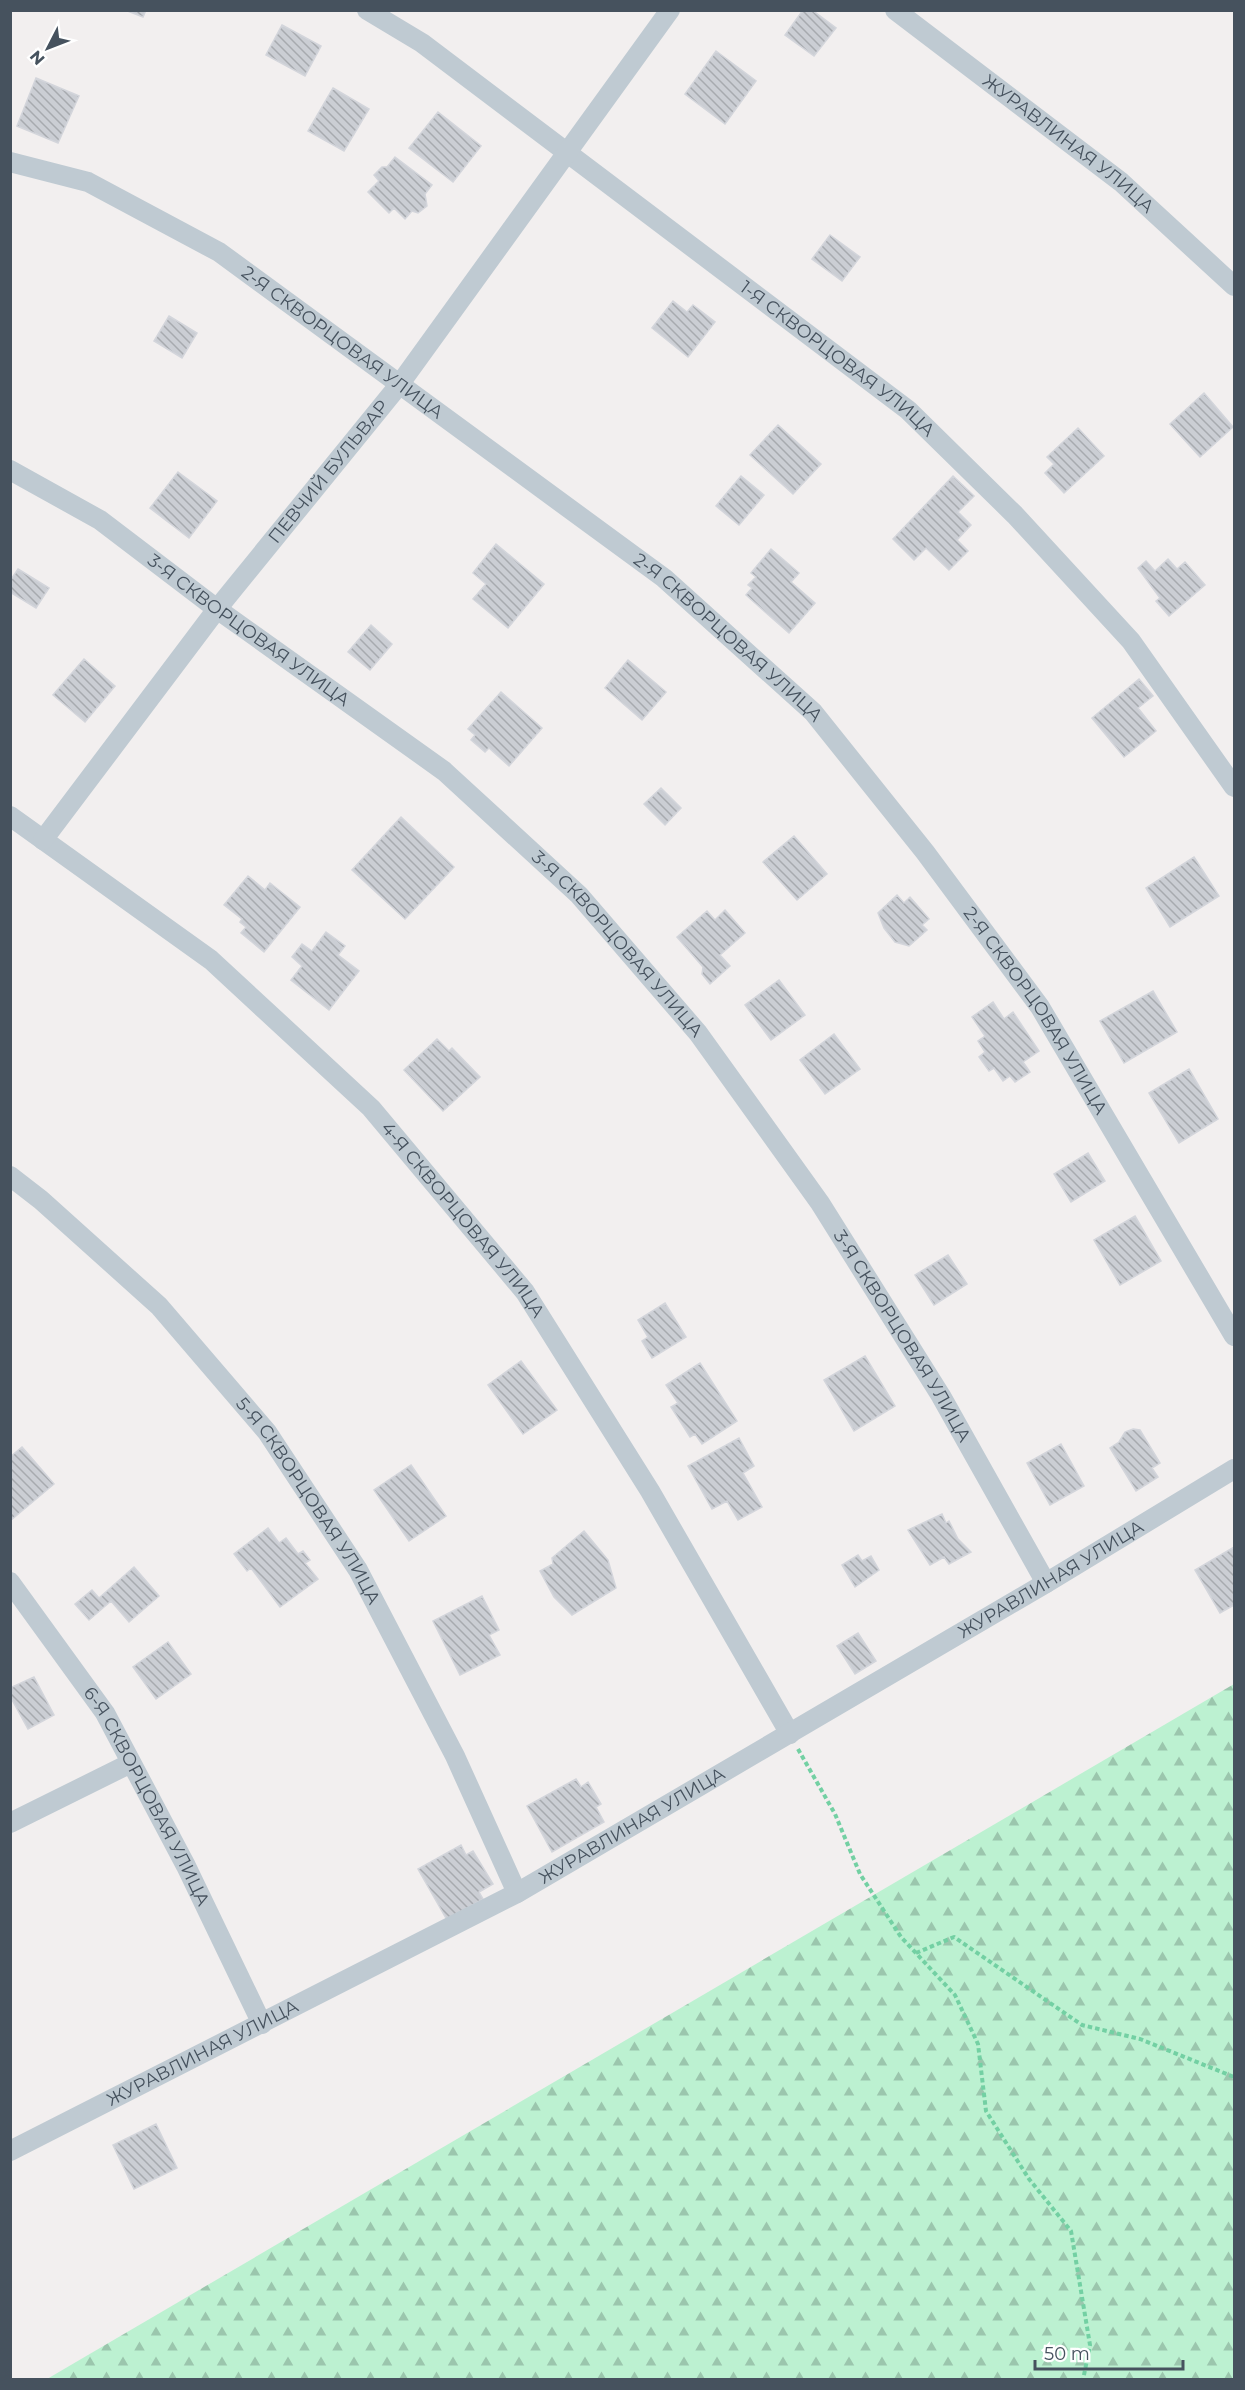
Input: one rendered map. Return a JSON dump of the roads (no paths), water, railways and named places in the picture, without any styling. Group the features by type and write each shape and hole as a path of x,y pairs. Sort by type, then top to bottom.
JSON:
{"street":[{"name":"1-Я СКВОРЦОВАЯ УЛИЦА","path":"366,10 422,43 908,410 1015,515 1131,641 1234,787"},
{"name":"ПЕВЧИЙ БУЛЬВАР","path":"44,840 217,609 399,385 670,10"},
{"name":"ЖУРАВЛИНАЯ УЛИЦА","path":"895,10 1121,182 1234,286"},
{"name":"2-Я СКВОРЦОВАЯ УЛИЦА","path":"10,162 88,183 219,252 664,578 813,712 926,852 1040,1007 1234,1336"},
{"name":"3-Я СКВОРЦОВАЯ УЛИЦА","path":"10,471 100,520 217,609 444,771 579,895 698,1033 820,1203 941,1396 1046,1583"},
{"name":"4-Я СКВОРЦОВАЯ УЛИЦА","path":"10,816 211,960 371,1108 387,1126 525,1292 650,1491 790,1734"},
{"name":"5-Я СКВОРЦОВАЯ УЛИЦА","path":"10,1176 41,1200 159,1306 267,1431 358,1570 455,1756 517,1893"},
{"name":"ЖУРАВЛИНАЯ УЛИЦА","path":"10,2151 517,1893 1046,1583 1234,1469"},
{"name":"6-Я СКВОРЦОВАЯ УЛИЦА","path":"10,1582 105,1713 186,1866 262,2024"},
{"path":"10,1823 131,1763"}]}
